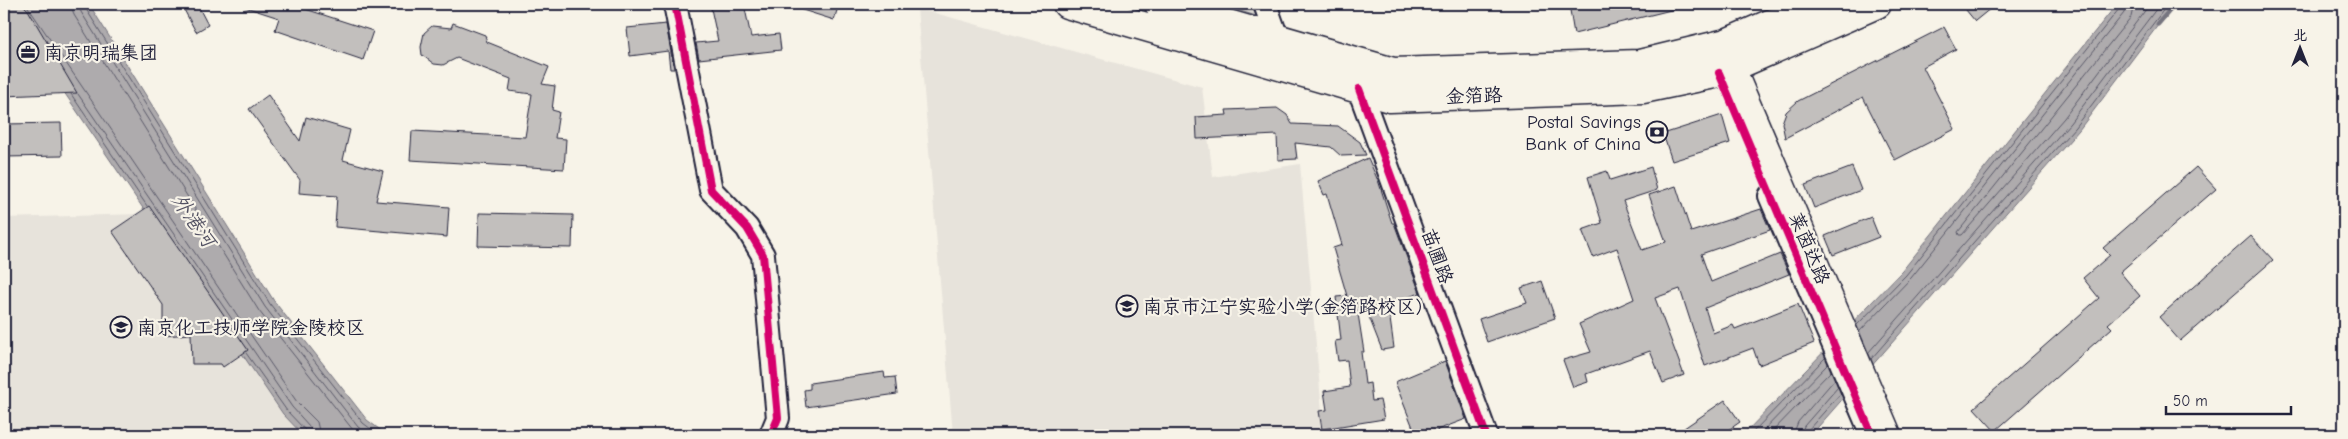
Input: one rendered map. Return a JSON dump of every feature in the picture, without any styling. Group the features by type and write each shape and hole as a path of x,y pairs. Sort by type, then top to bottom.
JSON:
{"main road":[{"name":"金箔路","path":"1067,4 1390,98 1643,89 1723,62 1878,4"},
{"name":"金箔路","path":"1159,4 1394,72 1723,62 1815,4"},
{"path":"1723,62 1846,358 1881,433"}],"street":[{"path":"675,4 711,190 747,228 762,255 778,418 771,435"},
{"path":"1265,4 1277,38"},
{"name":"苗圃路","path":"1359,89 1486,435"}],"shaded area":[{"path":"1219,4 1251,4 1256,16"},
{"name":"南京市江宁实验小学(金箔路校区)","path":"917,8 1202,87 1213,177 1300,164 1324,435 953,435"},
{"name":"南京化工技师学院金陵校区","path":"140,214 331,435 4,435 4,218"}],"water":[{"name":"外港河","path":"4,4 89,4 274,301 367,420 387,435 303,435 283,414"},
{"path":"2117,4 2174,4 2079,130 1811,435 1743,435 1902,271"}],"building":[{"name":"南京明瑞集团","path":"4,4 22,4 28,10 77,93 4,96"},
{"path":"181,4 197,4 208,25 196,32"},
{"path":"245,4 290,4 373,31 363,60 275,30 279,18 245,7"},
{"path":"710,4 744,4 751,37 779,34 781,50 699,59 696,43 718,41"},
{"path":"793,4 839,4 834,20 793,7"},
{"path":"1569,4 1674,4 1675,9 1574,34"},
{"path":"1961,4 1996,4 1975,21"},
{"path":"453,23 485,35 487,42 549,67 542,84 555,86 552,110 559,112 555,138 566,139 564,169 410,160 412,131 525,137 532,94 509,91 511,79 457,58 443,65 434,64 422,55 421,47 424,33 432,26 451,28"},
{"path":"666,24 674,69 670,69 668,51 630,56 627,28"},
{"path":"1944,27 1956,49 1923,67 1955,129 1895,160 1863,97 1785,138 1782,123 1786,112 1798,101"},
{"path":"268,95 300,141 306,117 350,130 343,160 383,171 376,201 449,207 447,237 335,227 337,196 299,193 300,180 249,109"},
{"path":"1277,108 1287,115 1292,124 1338,126 1360,142 1366,155 1341,156 1331,147 1295,143 1297,159 1278,160 1277,135 1197,139 1196,117 1227,115 1226,110"},
{"path":"1722,115 1730,143 1672,161 1663,134"},
{"path":"61,123 62,156 4,157 4,124"},
{"path":"1368,158 1420,293 1388,304 1394,348 1382,350 1362,299 1356,301 1364,352 1361,352 1365,384 1370,383 1372,401 1380,400 1384,419 1322,429 1319,411 1327,410 1324,391 1350,387 1347,360 1338,361 1335,341 1341,340 1336,297 1347,296 1333,248 1342,245 1327,194 1324,195 1318,181"},
{"path":"1651,167 1657,190 1623,201 1642,250 1666,242 1649,195 1676,186 1691,232 1761,209 1770,230 1701,254 1711,282 1780,254 1789,274 1705,308 1713,333 1733,325 1735,329 1798,304 1814,343 1759,365 1753,348 1705,366 1680,289 1655,298 1684,375 1663,383 1650,351 1586,374 1588,382 1573,387 1563,360 1591,352 1579,324 1634,299 1617,248 1593,257 1582,230 1602,223 1588,177 1607,171 1610,180"},
{"path":"1852,167 1861,190 1814,208 1805,185"},
{"path":"2196,167 2216,189 2120,272 2140,296 2108,324 2112,328 1995,431 1974,408 2099,298 2083,278 2110,255 2103,248"},
{"path":"149,206 248,350 223,367 221,364 192,364 191,334 163,336 163,305 112,231"},
{"path":"479,213 573,215 572,248 478,246"},
{"path":"1871,217 1879,237 1833,255 1825,236"},
{"path":"2251,236 2273,260 2180,341 2159,317"},
{"path":"1542,281 1555,318 1487,342 1479,319 1527,303 1521,288"},
{"path":"1445,361 1466,419 1437,430 1439,435 1416,435 1395,382"},
{"path":"884,372 885,378 895,377 897,394 806,407 804,390 810,389 810,383"},
{"path":"1725,400 1740,422 1721,435 1674,435"}],"waterway":[{"path":"2158,24 2175,4"}],"cycle path":[{"path":"675,4 711,190 747,228 763,255 778,418 771,435"},
{"name":"莱茵达路","path":"1719,73 1872,435"},
{"path":"1359,89 1486,435"}],"place":[{"name":"南京明瑞集团","path":"28,52"},
{"name":"Postal Savings Bank of China","path":"1657,132"},
{"name":"南京市江宁实验小学(金箔路校区)","path":"1127,306"},
{"name":"南京化工技师学院金陵校区","path":"121,327"}]}
